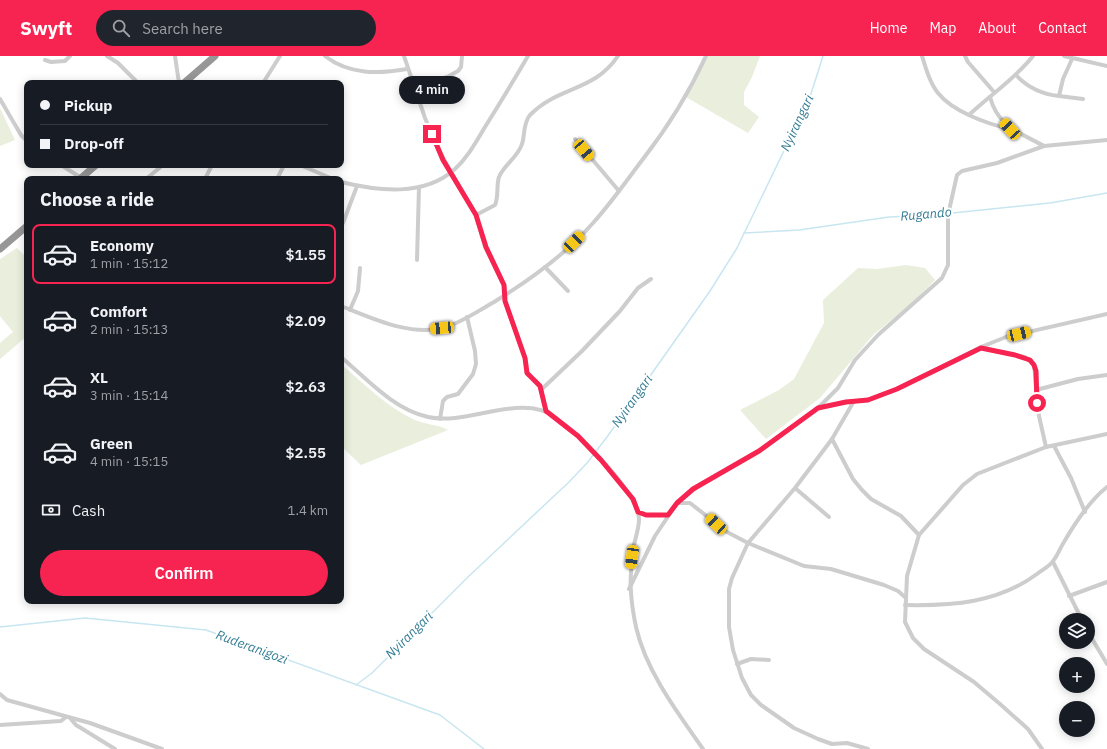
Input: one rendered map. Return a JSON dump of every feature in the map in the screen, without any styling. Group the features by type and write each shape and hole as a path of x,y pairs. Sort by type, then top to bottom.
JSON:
{"highway":[{"path":"187,80 215,56"},
{"path":"85,176 93,168"},
{"path":"0,249 24,229"}],"street":[{"path":"45,60 51,62 65,61 70,56"},
{"path":"107,56 118,63 135,80"},
{"path":"175,56 179,80"},
{"path":"265,80 280,56"},
{"path":"325,56 342,67 353,71 387,72 407,69"},
{"path":"404,56 407,69 438,149 476,215 486,247 502,280 505,295 525,358 527,373 539,383 542,389 546,411"},
{"path":"415,88 454,74 461,67 462,56"},
{"path":"344,183 357,186 396,189 419,187 439,180 451,172 471,151 528,56"},
{"path":"476,215 495,205 500,176 520,148 526,122 531,114 560,95 584,86 596,79 610,68 618,56"},
{"path":"344,307 376,321 417,329 442,328 467,317 505,295 545,267 570,247 592,225 660,138 692,84 706,56"},
{"path":"922,56 930,78 939,94 950,104 969,115 992,125 1010,129 1044,146"},
{"path":"965,56 968,62 994,92"},
{"path":"1025,56 1030,60"},
{"path":"969,115 994,92 1016,75 1033,56"},
{"path":"1064,56 1107,66"},
{"path":"1059,96 1063,80 1072,59"},
{"path":"1016,75 1027,85 1036,90 1059,96 1083,98"},
{"path":"990,97 992,107 1010,129"},
{"path":"0,99 24,138"},
{"path":"575,139 619,191"},
{"path":"630,589 655,536 677,503 700,485 759,451 818,408 838,388 855,360 878,335 936,284 946,272 949,256 948,215 957,175 962,171 996,164 1044,146 1107,140"},
{"path":"66,168 78,176"},
{"path":"150,176 159,168"},
{"path":"307,168 326,176"},
{"path":"344,220 357,186"},
{"path":"417,260 419,187"},
{"path":"545,267 568,290"},
{"path":"350,310 358,291 360,268"},
{"path":"542,389 582,352 620,311 638,288 651,279"},
{"path":"818,408 854,401 866,401 897,389 981,348 1019,334 1107,314"},
{"path":"440,419 443,401 458,394 473,374 476,364 475,350 467,317"},
{"path":"981,348 1015,355 1030,360 1034,365 1036,371 1036,390 1041,432 1046,447"},
{"path":"344,360 393,401 416,413 440,419 527,407 546,411 578,436 601,460 633,499 638,512 639,520 633,554 630,589 636,626 643,649 669,700 703,749"},
{"path":"1036,390 1078,379 1107,375"},
{"path":"854,401 832,439 795,488 748,543 732,578 729,589 729,627 732,650 751,695 794,728 827,743 847,743 868,749"},
{"path":"1042,749 1028,729 1000,704 974,682 924,649 913,638 905,622 907,576 919,535 963,485 977,474 1046,447 1107,434"},
{"path":"832,439 854,479 862,490 871,499 901,516 919,535"},
{"path":"1054,446 1071,478 1085,512"},
{"path":"905,605 952,604 992,597 1026,582 1053,562 1064,542 1085,512 1107,487"},
{"path":"795,488 829,518"},
{"path":"677,503 690,503 727,532 748,543 804,566 832,569 884,585 898,591 906,598"},
{"path":"638,512 646,515 668,515"},
{"path":"1053,562 1078,613"},
{"path":"1069,596 1107,582"},
{"path":"1095,644 1107,664"},
{"path":"737,664 752,659 768,660"},
{"path":"0,694 7,700 100,726 162,749"},
{"path":"0,725 61,722 68,718"},
{"path":"68,718 76,725 115,749"}],"green space":[{"path":"708,56 760,56 752,77 744,92 744,105 759,117 748,133 686,97"},
{"path":"0,108 15,140 0,146"},
{"path":"17,248 24,255 24,339 0,359 0,343 13,332 0,316 0,259"},
{"path":"906,265 925,268 935,280 910,305 873,335 820,398 766,439 740,410 779,390 794,379 824,323 823,300 858,268 877,269"},
{"path":"344,367 376,395 395,409 415,420 448,430 361,465 344,449"}],"waterway":[{"name":"Nyirangari","path":"356,685 372,673 469,576 569,482 587,463 607,437 710,291 737,248 810,97 823,56"},
{"name":"Rugando","path":"744,233 799,230 889,217 933,215 1050,203 1107,193"},
{"name":"Ruderanigozi","path":"0,627 85,618 206,630 440,715 484,749"}],"route":[{"path":"432,134 443,160 476,215 489,257 504,285 505,301 525,358 527,373 539,383 542,389 546,411 578,436 601,460 633,499 638,512 656,516 668,515 677,503 693,489 759,451 818,408 846,402 866,401 897,389 981,348 1024,357 1030,360 1036,371 1037,403"}]}
